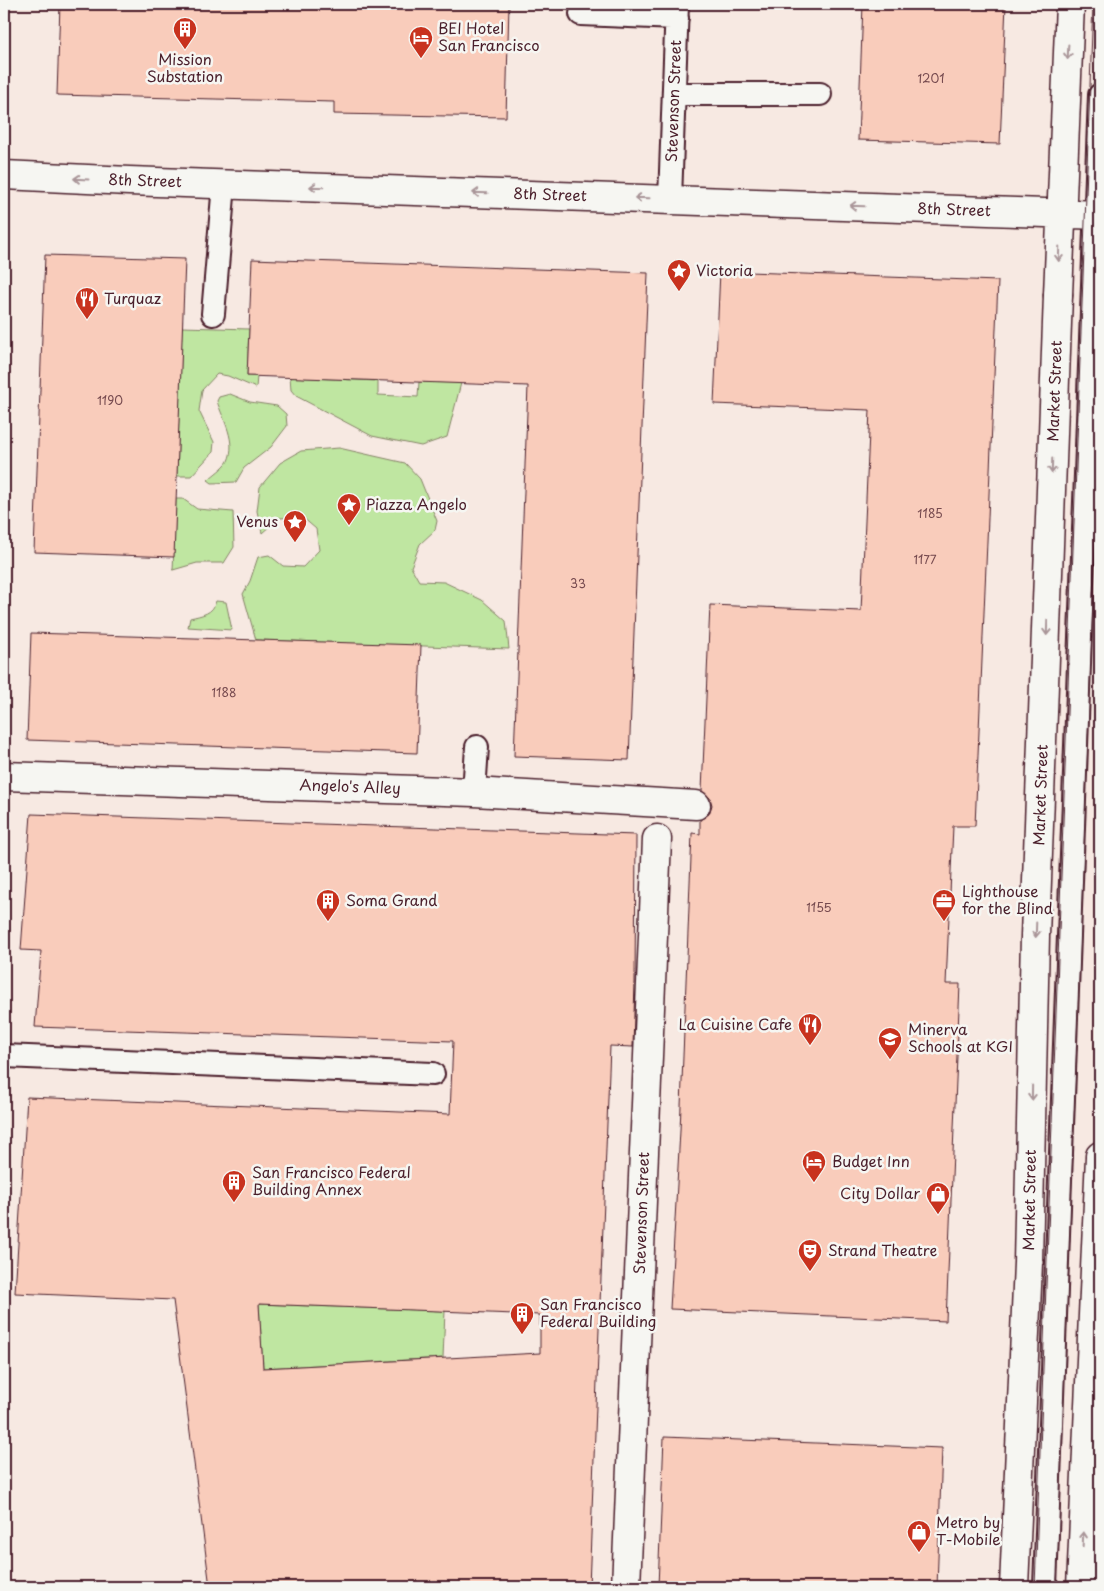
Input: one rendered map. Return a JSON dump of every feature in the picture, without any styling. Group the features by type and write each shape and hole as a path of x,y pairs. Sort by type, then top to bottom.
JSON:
{"street":[{"name":"Market Street","path":"1014,1587 1028,1263 1035,936 1070,4"},
{"name":"8th Street","path":"4,175 1098,215"},
{"name":"Angelo's Alley","path":"4,776 474,792 696,805"},
{"name":"Stevenson Street","path":"626,1587 657,839"},
{"path":"1081,1587 1100,1156"}],"lane":[{"path":"581,14 677,11"},
{"name":"Stevenson Street","path":"670,199 677,11"},
{"path":"674,94 820,94"},
{"name":"Market Street","path":"1045,1587 1098,215 1100,96"},
{"path":"213,314 224,184"},
{"path":"474,792 477,747"},
{"path":"4,1056 433,1074"}],"green space":[{"path":"182,327 249,329 247,376 257,376 256,388 228,376 217,374 202,390 199,411 214,442 213,452 191,476 177,476"},
{"path":"290,377 378,381 378,395 418,397 419,382 461,383 447,437 421,446 372,436 296,396 291,390"},
{"path":"230,394 250,402 277,406 286,414 287,426 271,447 244,468 236,482 212,483 208,480 226,464 230,453 230,438 217,401 219,397"},
{"path":"339,448 405,463 420,479 437,521 435,530 420,544 411,567 419,581 444,582 482,600 506,621 509,649 256,640 243,594 250,581 258,557 269,555 283,566 303,567 319,550 316,529 302,517 279,518 262,533 257,511 260,487 280,463 301,451"},
{"path":"176,499 183,499 197,509 233,512 234,547 224,563 197,563 173,570"},
{"path":"216,601 226,602 232,630 188,627 190,618 210,611"},
{"path":"259,1304 445,1311 443,1358 263,1368"}],"building":[{"path":"60,4 509,4 506,117 334,114 334,102 57,95"},
{"path":"863,4 1006,4 1000,144 858,140"},
{"path":"45,255 185,259 174,557 34,552"},
{"path":"252,259 648,273 629,760 514,756 528,386 247,376"},
{"path":"720,271 998,281 975,826 953,826 946,984 960,984 946,1321 670,1309 680,1131 692,833 700,834 700,820 709,814 712,805 710,798 702,791 710,605 861,611 870,410 714,404"},
{"path":"31,633 421,645 417,753 27,740"},
{"path":"31,814 636,835 633,1047 610,1046 589,1587 210,1587 173,1300 15,1293 27,1097 450,1114 453,1041 35,1027 41,951 21,950","holes":["259,1304 540,1315 540,1353 263,1368"]},
{"path":"664,1437 942,1448 937,1587 658,1587"}],"tram line":[{"path":"1035,1587 1093,4"},
{"path":"1057,1587 1100,412"}],"place":[{"name":"Mission Substation","path":"185,50"},
{"name":"BEI Hotel San Francisco","path":"421,59"},
{"name":"Victoria","path":"679,292"},
{"name":"Turquaz","path":"87,320"},
{"name":"Piazza Angelo","path":"349,526"},
{"name":"Venus","path":"295,543"},
{"name":"Soma Grand","path":"328,922"},
{"name":"Lighthouse for the Blind","path":"944,922"},
{"name":"La Cuisine Cafe","path":"810,1046"},
{"name":"Minerva Schools at KGI","path":"890,1060"},
{"name":"Budget Inn","path":"814,1183"},
{"name":"San Francisco Federal Building Annex","path":"234,1203"},
{"name":"City Dollar","path":"938,1215"},
{"name":"Strand Theatre","path":"810,1272"},
{"name":"San Francisco Federal Building","path":"522,1335"},
{"name":"Metro by T-Mobile","path":"919,1553"}]}
